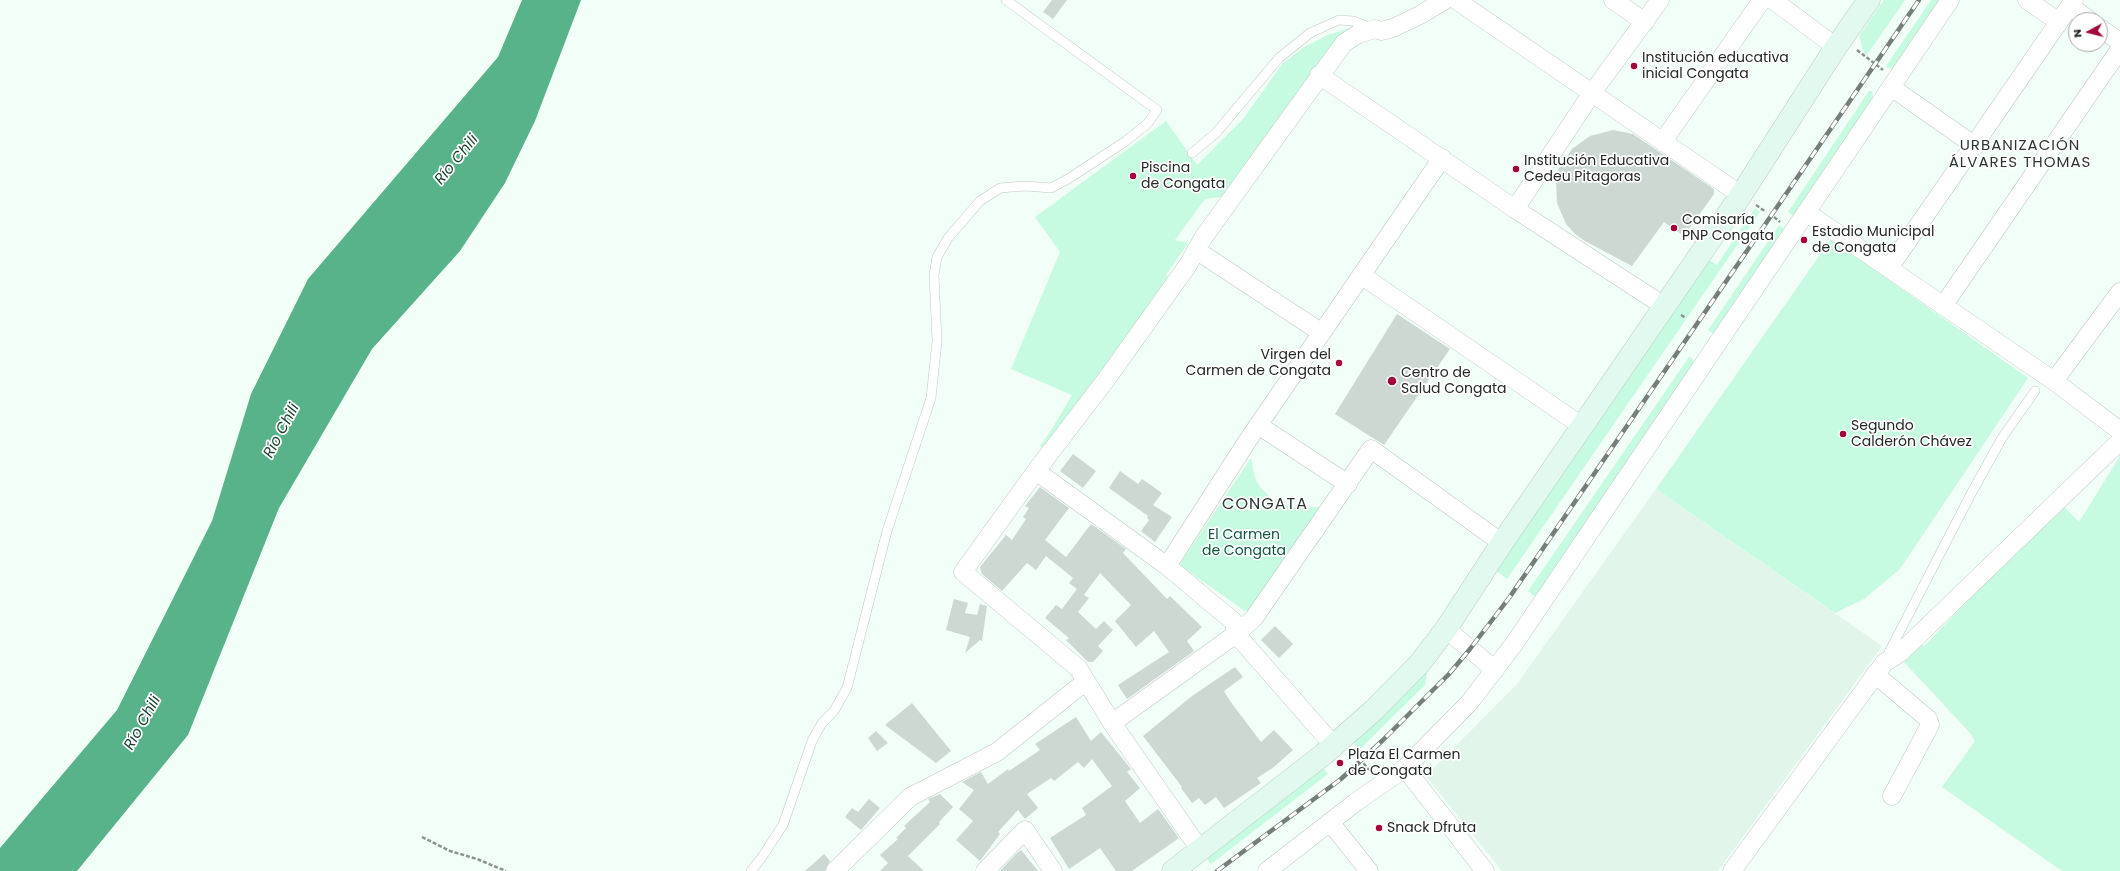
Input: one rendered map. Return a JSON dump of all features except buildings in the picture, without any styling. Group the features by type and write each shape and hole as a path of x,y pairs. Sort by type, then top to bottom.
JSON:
{"street":[{"path":"1201,850 1112,722 1085,682 1078,668 963,572 1036,471 1108,377 1188,265 1196,250 1319,75 1348,39 1375,29 1381,31 1393,28 1420,15 1445,0"},
{"path":"1456,0 1748,199"},
{"path":"1613,0 1645,22"},
{"path":"1515,209 1592,93 1660,0"},
{"path":"1663,141 1762,0"},
{"path":"1773,0 1842,39"},
{"path":"1173,871 1334,746 1374,710 1420,663 1446,629 1502,543 1664,306 1748,199 1842,39 1869,0"},
{"path":"1267,871 1330,822 1405,768 1469,703 1495,670 1806,212 1889,80 1950,0"},
{"path":"2027,0 2059,22"},
{"path":"1890,268 2072,3 2081,12"},
{"path":"2108,34 2120,42"},
{"path":"1943,306 2120,49"},
{"path":"1319,75 1515,209 1664,306"},
{"path":"1889,80 1975,146"},
{"path":"1166,566 1258,425 1442,158"},
{"path":"1806,212 2054,381 2120,431"},
{"path":"1196,250 1322,333"},
{"path":"1361,275 1582,426"},
{"path":"2054,381 2120,292"},
{"path":"1258,425 1348,484"},
{"path":"1732,871 1880,669 1901,652 2120,441"},
{"path":"1112,722 1236,634 1257,614 1371,450 1502,543"},
{"path":"1036,471 1166,566 1234,622 1236,634 1334,746"},
{"path":"1446,629 1495,670"},
{"path":"1880,669 1928,719 1930,725 1892,796"},
{"path":"835,871 910,797 997,752 1085,682"},
{"path":"1405,768 1486,871"},
{"path":"1330,822 1369,871"},
{"path":"985,871 1025,830 1053,871"}],"lane":[{"path":"751,871 783,825 812,741 822,723 834,711 847,688 887,530 931,398 937,342 934,275 937,257 948,238 980,201 1000,188 1025,186 1051,188 1068,180 1126,141 1148,123 1157,110 1006,0"},
{"path":"1192,153 1216,133 1279,58 1310,33 1339,20 1353,21 1375,29"},
{"path":"1880,669 1972,492 2002,438 2035,391"}],"path":[{"path":"1842,39 1889,80"},
{"path":"1748,199 1766,212"},
{"path":"1356,754 1369,770"},
{"path":"422,837 450,851 477,859 506,871"}],"shaded area":[{"path":"1656,489 1882,646 1718,871 1502,871 1426,776 1517,684"}],"green space":[{"path":"1884,0 1905,0 1867,55 1864,53 1859,36"},
{"path":"1931,0 1941,0 1896,67 1887,68 1886,66"},
{"path":"1355,28 1289,106 1221,197 1205,199 1175,240 1188,243 1166,275 1171,279 1043,448 1040,446 1072,395 1011,369 1060,252 1035,217 1166,121 1197,165 1243,119 1283,63 1303,48 1327,35"},
{"path":"1869,91 1872,91 1874,99 1794,217 1788,212"},
{"path":"1755,208 1760,212 1507,579 1494,569 1706,258 1717,265"},
{"path":"1779,225 1786,230 1715,335 1708,330"},
{"name":"Segundo Calderón Chávez","path":"1831,239 2028,378 1900,569 1864,599 1835,613 1656,489"},
{"path":"1689,357 1692,358 1695,367 1538,599 1528,591"},
{"path":"2120,456 2120,871 2062,871 1942,787 1975,741 1970,733 1904,662 1921,644 1924,646 2061,504 2079,522"},
{"name":"El Carmen de Congata","path":"1251,458 1255,478 1260,487 1273,500 1292,508 1320,507 1249,611 1245,611 1181,566 1181,562"},
{"path":"1424,672 1427,673 1425,685 1358,751 1353,740"},
{"path":"1321,766 1328,774 1211,864 1206,857"}],"water":[{"name":"Río Chili","path":"522,0 581,0 535,121 505,183 460,251 372,349 279,508 188,735 77,871 0,871 0,848 117,710 212,521 251,394 308,279 498,57"}],"railway":[{"path":"1217,871 1341,779 1383,740 1449,674 1470,649 1509,598 1919,0"}],"place":[{"name":"Institución educativa inicial Congata","path":"1634,66"},
{"name":"Institución Educativa Cedeu Pitagoras","path":"1516,169"},
{"name":"Piscina de Congata","path":"1133,176"},
{"name":"Comisaría PNP Congata","path":"1674,228"},
{"name":"Estadio Municipal de Congata","path":"1804,240"},
{"name":"Virgen del Carmen de Congata","path":"1339,363"},
{"name":"Centro de Salud Congata","path":"1392,381"},
{"name":"Segundo Calderón Chávez","path":"1843,434"},
{"name":"Plaza El Carmen de Congata","path":"1340,763"},
{"name":"Snack Dfruta","path":"1379,828"}],"district":[{"name":"URBANIZACIÓN ÁLVARES THOMAS","path":"2020,154"},
{"name":"CONGATA","path":"1265,505"}]}
